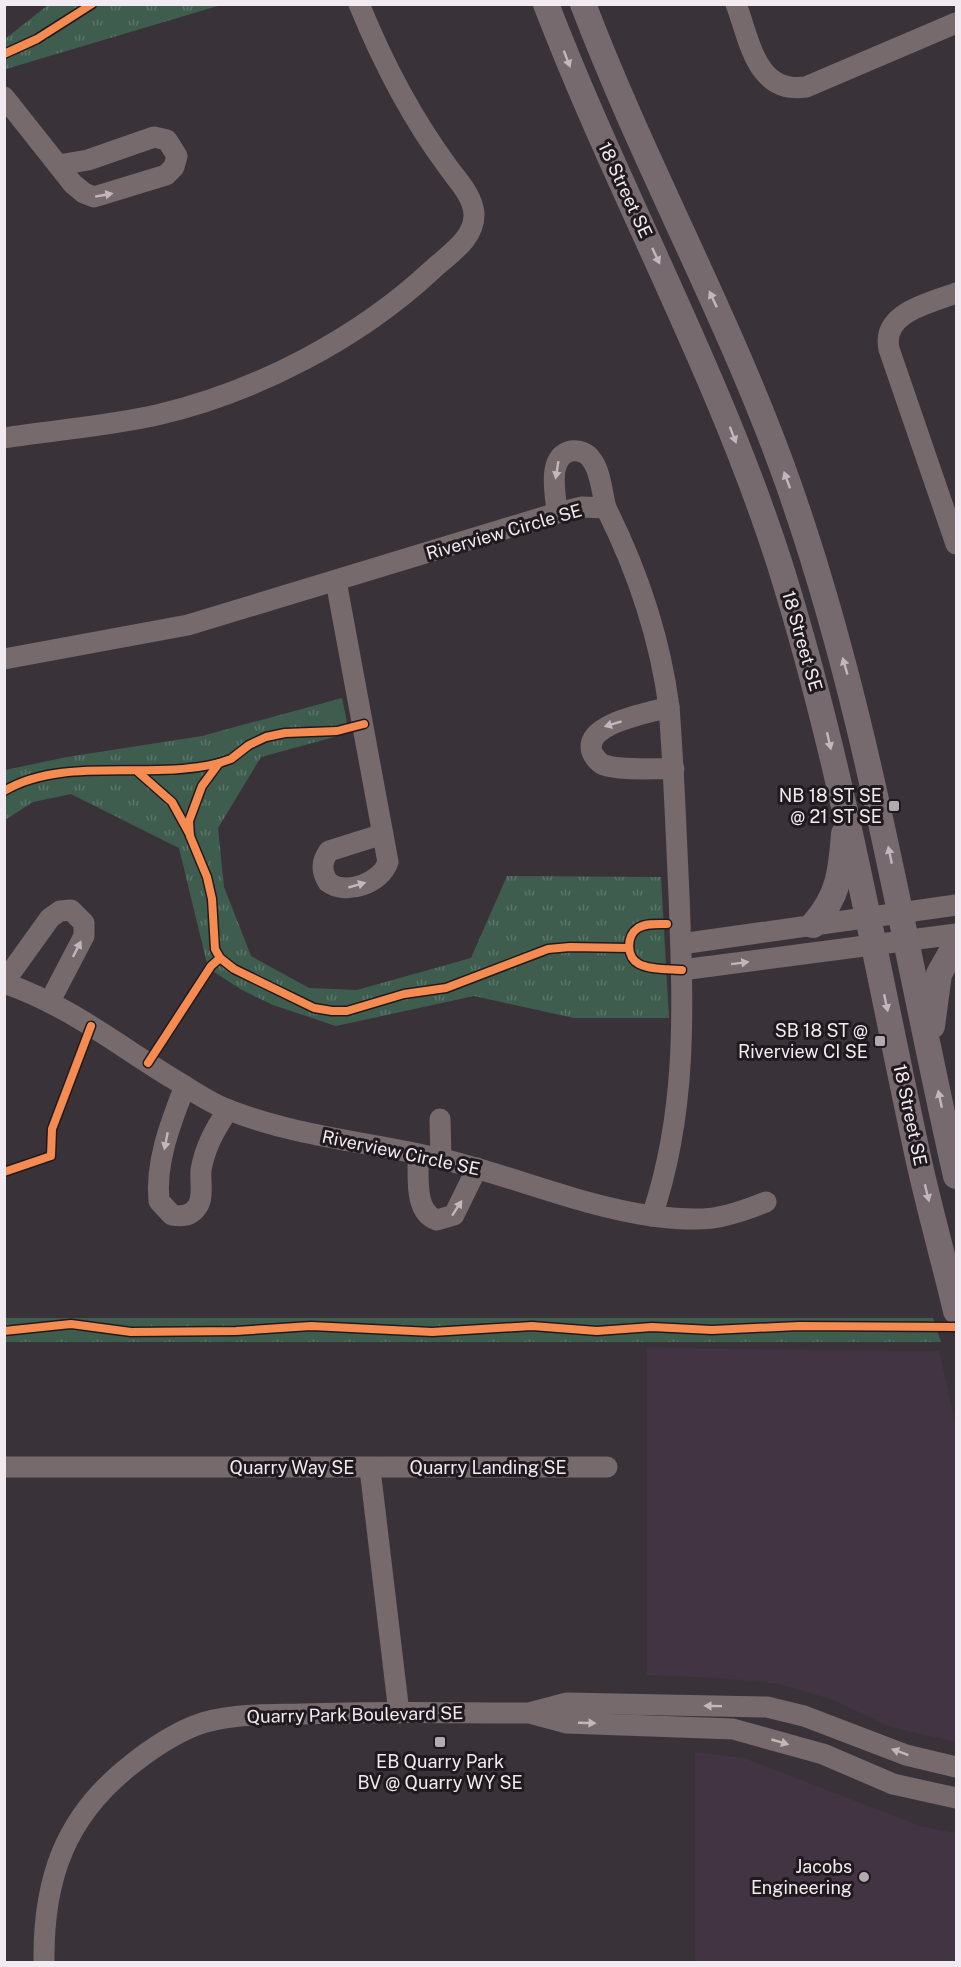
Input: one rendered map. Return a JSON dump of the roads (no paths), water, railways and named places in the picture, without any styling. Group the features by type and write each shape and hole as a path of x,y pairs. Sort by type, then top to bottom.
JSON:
{"main road":[{"name":"18 Street SE","path":"546,4 590,116 682,314 758,499 822,711 919,1161 957,1311"},
{"name":"18 Street SE","path":"583,4 642,148 726,326 789,484 832,620 858,713 957,1176"},
{"path":"813,925 832,901 838,885 845,810"},
{"path":"930,1051 939,975 948,955 957,944"}],"street":[{"path":"4,438 158,414 265,378 335,341 390,305 465,239 473,223 472,204 419,126 385,67 359,4"},
{"path":"736,4 758,62 766,76 780,86 792,89 806,87 957,23"},
{"path":"4,97 59,165 84,193 102,196 166,175 174,167 177,156 167,140 154,137 88,160 59,165"},
{"path":"957,293 898,318 889,331 888,343 957,544"},
{"path":"557,513 555,465 562,456 573,451 586,454 594,464 606,508"},
{"name":"Riverview Circle SE","path":"4,659 188,625 336,582 557,513 582,507 606,508 638,581 665,675 669,707 674,769 682,970 680,1091 664,1180 652,1216 562,1197 477,1168 313,1134 228,1110 185,1086 50,1001 4,983"},
{"path":"336,582 383,834"},
{"path":"669,707 604,727 595,734 591,746 595,758 605,765 674,769"},
{"path":"681,944 957,905"},
{"path":"4,983 50,918 60,910 71,910 84,923 84,936 50,1001"},
{"path":"682,970 957,934"},
{"path":"185,1086 169,1126 159,1177 159,1201 172,1215 186,1216 197,1208 200,1201 205,1153 213,1132 228,1110"},
{"path":"440,1119 441,1159"},
{"path":"418,1154 421,1206 427,1215 436,1220 454,1215 477,1168"},
{"path":"652,1216 690,1220 721,1218 766,1202"},
{"name":"Quarry Way SE","path":"4,1467 370,1469 399,1713"},
{"name":"Quarry Landing SE","path":"370,1469 607,1467"},
{"name":"Quarry Park Boulevard SE","path":"44,1962 44,1923 54,1872 65,1841 84,1811 108,1783 151,1749 195,1725 246,1715 530,1713 567,1703 766,1707 804,1716 906,1755 957,1767"},
{"name":"Quarry Park Boulevard SE","path":"530,1713 567,1723 733,1729 823,1755 893,1784 957,1798"}],"place":[{"name":"NB 18 ST SE @ 21 ST SE","path":"894,806"},
{"name":"SB 18 ST @ Riverview CI SE","path":"880,1041"},
{"name":"EB Quarry Park BV @ Quarry WY SE","path":"440,1742"},
{"name":"Jacobs Engineering","path":"864,1877"}]}
